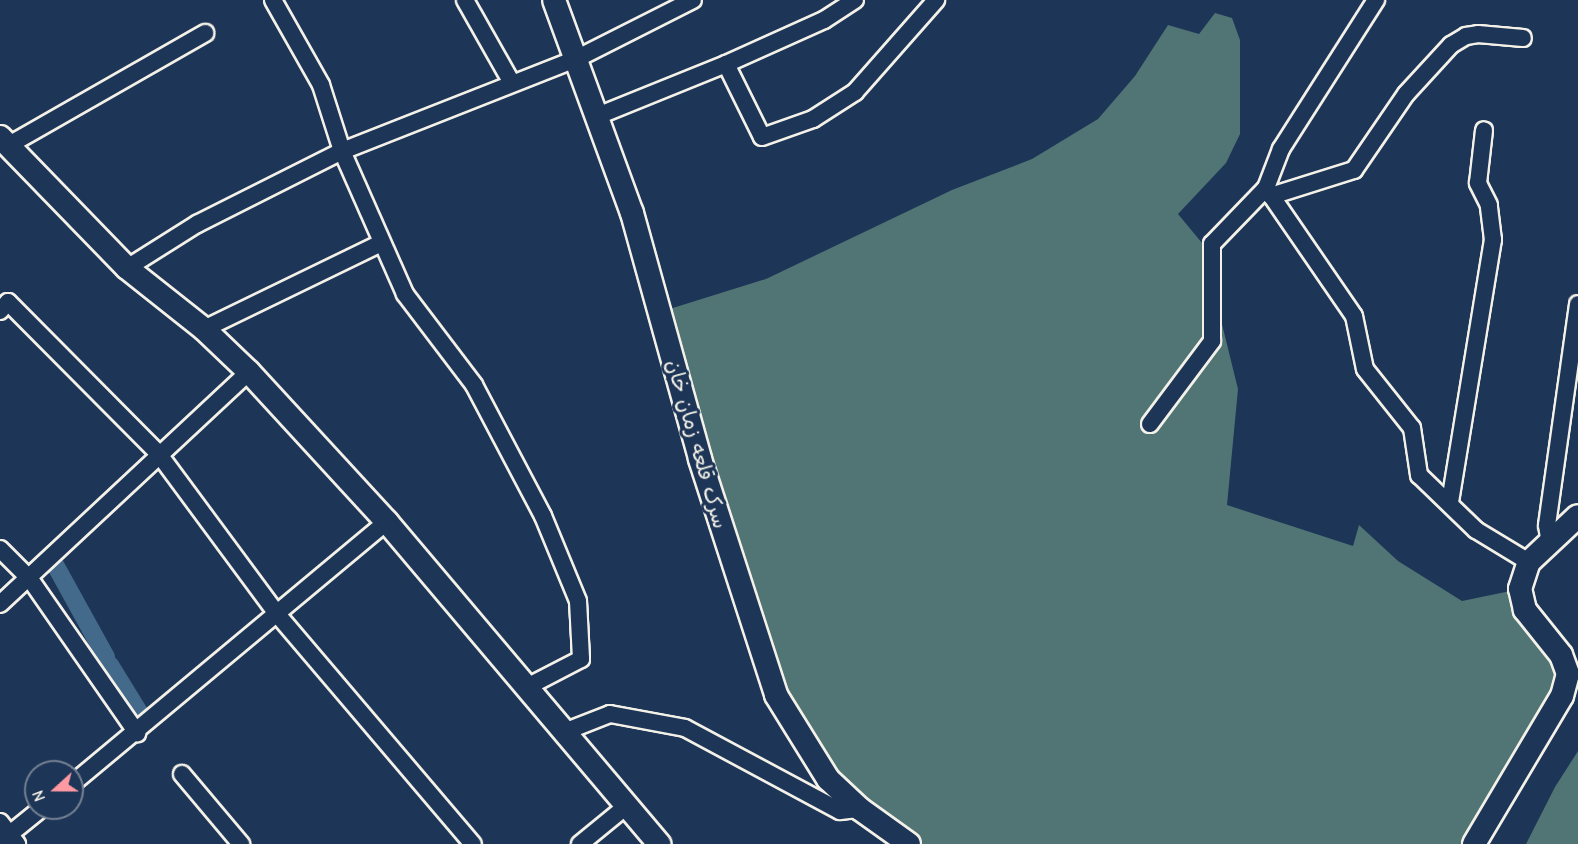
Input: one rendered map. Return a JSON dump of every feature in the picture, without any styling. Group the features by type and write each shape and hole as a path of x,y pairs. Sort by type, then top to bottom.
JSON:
{"street":[{"path":"273,0 321,85 342,151 405,294 474,385 543,516 578,601 581,659 529,686"},
{"path":"465,0 512,83"},
{"name":"سرک قلعه زمان خان","path":"554,0 632,213 703,470 776,695 828,779 860,809 909,844"},
{"path":"127,268 197,224 342,151 576,59 693,0"},
{"path":"595,117 726,64 824,20 855,0"},
{"path":"726,64 762,137 813,119 855,92 936,0"},
{"path":"1268,192 1281,149 1376,0"},
{"path":"205,33 5,141 127,268 204,329 249,372 387,522 529,686 624,808 659,844"},
{"path":"1150,424 1212,341 1212,244 1268,192 1354,170 1430,65 1458,40 1478,34 1523,38"},
{"path":"1450,502 1493,240 1489,205 1479,183 1484,130"},
{"path":"1268,192 1354,315 1365,369 1412,428 1419,475 1450,502 1476,530 1529,562"},
{"path":"204,329 381,243"},
{"path":"0,311 8,303 158,453 277,614 473,844"},
{"path":"1550,544 1547,525 1577,327 1578,304"},
{"path":"0,604 30,579 158,453 249,372"},
{"path":"1474,844 1562,696 1573,669 1521,600 1520,589 1529,562 1578,516"},
{"path":"84,774 387,522"},
{"path":"0,549 30,579 136,732"},
{"path":"564,732 610,714 685,728 840,811 860,809"},
{"path":"182,774 241,844"},
{"path":"580,844 624,808"},
{"path":"7,836 27,820"}],"green space":[{"path":"1215,13 1232,18 1240,40 1240,134 1226,163 1178,214 1202,243 1238,389 1227,505 1353,546 1359,525 1398,561 1462,601 1520,589 1568,674 1474,844 909,844 801,740 660,312 766,279 952,190 1032,159 1098,119 1135,76 1168,25 1199,34"},
{"path":"1578,751 1578,844 1526,844 1555,787"}],"waterway":[{"path":"53,561 106,657"},
{"path":"110,665 142,717"}]}
